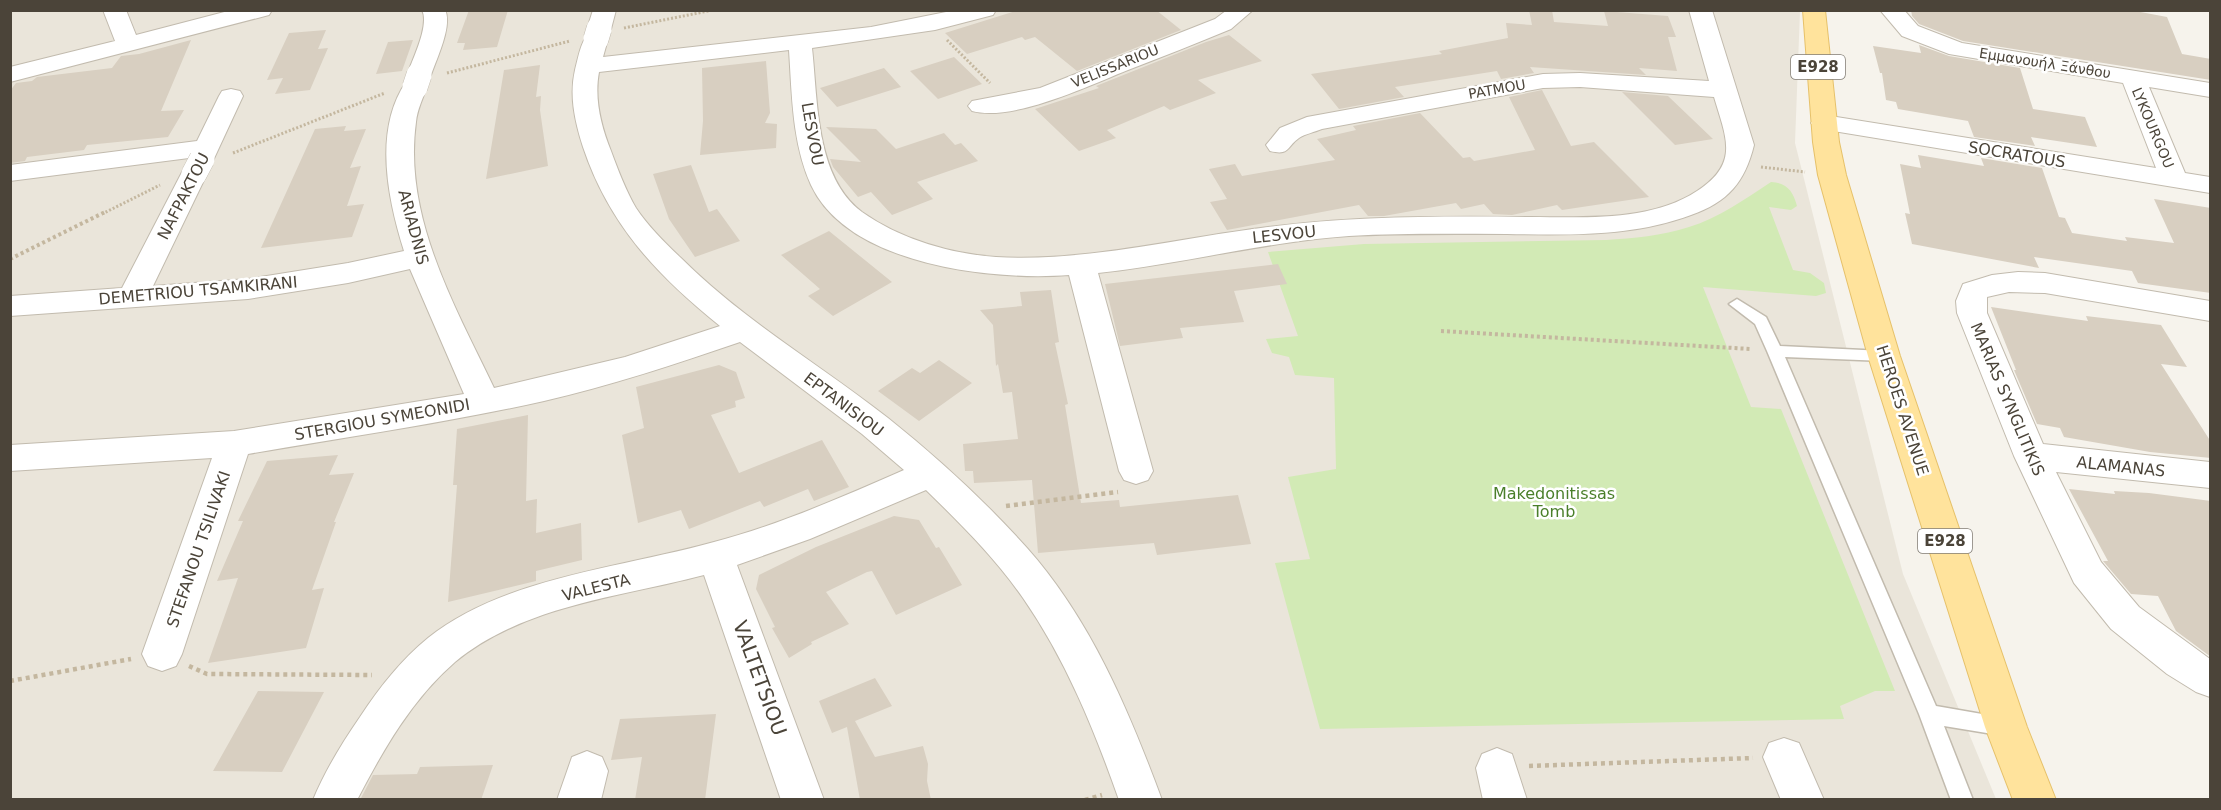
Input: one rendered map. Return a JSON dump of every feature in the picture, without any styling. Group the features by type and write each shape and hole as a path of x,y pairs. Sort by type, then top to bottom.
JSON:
{"main road":[{"name":"HEROES AVENUE","path":"1814,10 1824,123 1832,175 1884,356 2006,727 2035,800"}],"street":[{"path":"114,10 128,45"},
{"path":"10,75 261,10"},
{"name":"ARIADNIS","path":"433,10 436,15 436,26 403,122 400,153 404,200 420,257 484,402"},
{"path":"598,35 800,42 931,24 985,10"},
{"name":"VELISSARIOU","path":"981,106 1010,103 1049,93 1223,24 1242,10"},
{"path":"1700,10 1741,145 1737,164"},
{"name":"Εμμανουήλ Ξάνθου","path":"1891,10 1910,31 1957,49 2211,90"},
{"name":"EPTANISIOU","path":"598,35 585,82 586,104 590,127 610,182 629,219 674,270 745,329 875,426 931,473 1016,562 1060,624 1088,674 1141,800"},
{"name":"LESVOU","path":"800,42 815,158 825,186 836,203 857,221 907,247 936,256 1018,269 1081,266 1258,236 1319,230 1590,226 1632,222 1662,217 1688,207 1722,185 1737,164"},
{"name":"LYKOURGOU","path":"2132,76 2174,179"},
{"name":"PATMOU","path":"1279,145 1289,133 1316,122 1510,86 1580,80 1725,90"},
{"name":"NAFPAKTOU","path":"134,296 231,96"},
{"name":"SOCRATOUS","path":"1824,123 2211,185"},
{"path":"10,173 200,163"},
{"name":"DEMETRIOU TSAMKIRANI","path":"10,306 248,290 348,273 420,257"},
{"path":"1081,266 1136,471"},
{"name":"MARIAS SYNGLITIKIS","path":"2211,311 2045,283 2018,281 1999,283 1974,291 1971,301 1972,313 2031,456 2087,572 2101,592 2125,618 2147,637 2211,680"},
{"name":"STERGIOU SYMEONIDI","path":"10,458 234,444 484,402 631,368 745,329"},
{"name":"STEFANOU TSILIVAKI","path":"162,654 234,444"},
{"name":"ALAMANAS","path":"2031,456 2211,475"},
{"name":"VALESTA","path":"334,800 387,708 415,675 444,649 473,630 507,613 547,599 716,557 838,513 931,473"},
{"name":"VALTETSIOU","path":"716,557 802,800"},
{"path":"1784,757 1803,800"}],"lane":[{"path":"1737,304 1761,321 1775,351 1929,714 1962,800"},
{"path":"1775,351 1884,356"},
{"path":"1929,714 2006,727"}],"path":[{"path":"10,259 200,163 416,82 598,35 713,10"},
{"path":"931,24 1010,103"},
{"path":"1737,164 1832,175"},
{"path":"1441,331 1775,351"},
{"path":"966,510 1120,492 1136,471"},
{"path":"10,681 162,654 207,674 415,675"},
{"path":"1501,784 1784,757"}],"shaded area":[{"path":"10,11 1800,11 1795,143 1903,574 1996,799 11,799"}],"green space":[{"name":"Makedonitissas Tomb","path":"1771,182 1789,189 1797,206 1791,210 1769,207 1793,270 1810,273 1824,283 1826,293 1816,296 1703,287 1751,407 1781,409 1895,691 1875,691 1840,706 1844,719 1320,729 1275,563 1310,559 1288,477 1336,469 1334,378 1295,375 1289,357 1272,353 1266,339 1298,336 1268,252 1364,244 1606,240 1648,236 1668,233 1711,219"}],"building":[{"path":"469,10 508,10 497,47 463,50 465,43 457,43"},
{"path":"1019,10 1156,10 1181,30 1077,71 1035,37 1025,40 1022,37 967,54 945,33"},
{"path":"1529,10 1552,10 1554,22 1608,26 1604,11 1668,16 1676,37 1668,37 1677,71 1639,68 1646,75 1530,67 1534,73 1501,79 1497,71 1395,87 1404,97 1339,109 1311,74 1442,54 1439,51 1508,38 1506,23 1532,25"},
{"path":"1911,10 2130,10 2167,17 2182,54 2211,59 2211,80 1963,41 1919,24 1912,16"},
{"path":"326,30 318,49 328,48 310,90 275,94 283,78 267,80 289,33"},
{"path":"1229,35 1262,61 1198,80 1216,93 1170,110 1164,106 1107,130 1116,138 1079,151 1035,109 1099,88 1096,86"},
{"path":"191,40 161,111 184,110 168,137 87,145 84,150 27,157 25,161 10,163 10,91 16,83 32,81 37,77 112,68 121,56 139,54"},
{"path":"413,40 402,71 376,74 388,42"},
{"path":"1919,45 1949,56 2020,68 2033,109 2085,117 2097,147 2031,137 2035,146 1974,137 1968,121 1898,109 1896,102 1886,100 1882,73 1880,73 1873,46 1921,53"},
{"path":"954,57 982,84 938,99 910,71"},
{"path":"766,61 770,113 765,123 777,124 776,148 700,155 703,121 702,68"},
{"path":"540,65 536,97 541,96 540,110 548,166 486,179 504,70"},
{"path":"884,68 901,87 837,107 820,88"},
{"path":"1542,90 1571,146 1594,142 1649,197 1562,210 1557,205 1512,215 1493,214 1484,204 1461,209 1456,203 1384,216 1368,216 1359,205 1227,230 1210,202 1227,199 1209,169 1235,164 1242,176 1335,160 1317,139 1356,130 1353,126 1420,113 1463,158 1470,157 1474,161 1535,150 1509,97"},
{"path":"1622,92 1668,96 1713,139 1675,145"},
{"path":"346,126 344,131 366,129 350,168 361,166 347,206 364,204 352,237 261,248 315,129"},
{"path":"826,127 876,129 896,149 944,133 955,145 961,143 978,161 917,182 933,199 892,215 871,192 858,197 833,167 830,159 861,162"},
{"path":"1918,155 1984,166 1981,158 2042,168 2059,217 2065,218 2072,233 2127,241 2125,237 2174,243 2154,199 2211,208 2211,293 2138,283 2132,271 2034,257 2039,268 1912,244 1905,213 1910,214 1900,164 1921,168"},
{"path":"691,165 709,212 717,209 740,241 695,257 669,219 653,174"},
{"path":"829,231 892,282 833,316 808,296 820,289 781,255"},
{"path":"1278,264 1287,284 1234,291 1244,322 1180,328 1183,338 1120,346 1105,284"},
{"path":"1051,290 1059,342 1055,343 1068,404 1065,405 1081,503 1119,500 1120,507 1238,495 1251,544 1157,555 1154,543 1038,553 1032,480 974,483 973,471 965,471 963,444 1018,439 1012,392 1003,393 998,364 996,366 993,325 980,310 1022,306 1020,292"},
{"path":"1991,307 2088,321 2086,316 2161,325 2187,367 2161,364 2211,442 2211,458 2150,452 2064,437 2060,428 2037,424"},
{"path":"939,360 972,383 919,421 878,391 912,368 920,373"},
{"path":"719,365 736,372 745,398 735,401 736,407 711,415 739,473 822,440 849,487 814,501 808,489 764,507 760,501 689,529 681,510 638,523 622,435 644,428 636,387"},
{"path":"528,415 526,501 537,499 536,533 581,523 582,560 536,571 536,581 448,602 457,485 453,485 457,429"},
{"path":"338,455 329,475 354,473 334,522 336,522 312,590 324,588 306,648 208,663 238,578 217,581 243,521 238,521 267,461"},
{"path":"2069,489 2115,494 2114,491 2149,493 2211,501 2211,657 2176,631 2158,596 2131,594 2103,561 2108,561"},
{"path":"894,516 919,520 962,585 896,615 872,571 867,572 826,592 849,624 811,642 812,644 789,658 772,628 775,627 756,589 759,575 816,547"},
{"path":"875,678 892,706 855,721 875,757 923,746 928,764 927,781 931,800 860,800 847,727 832,733 819,701"},
{"path":"258,691 324,692 282,772 213,771"},
{"path":"716,714 705,800 635,800 642,757 611,760 620,719"},
{"path":"493,765 481,800 360,800 373,775 417,774 420,767"}]}
